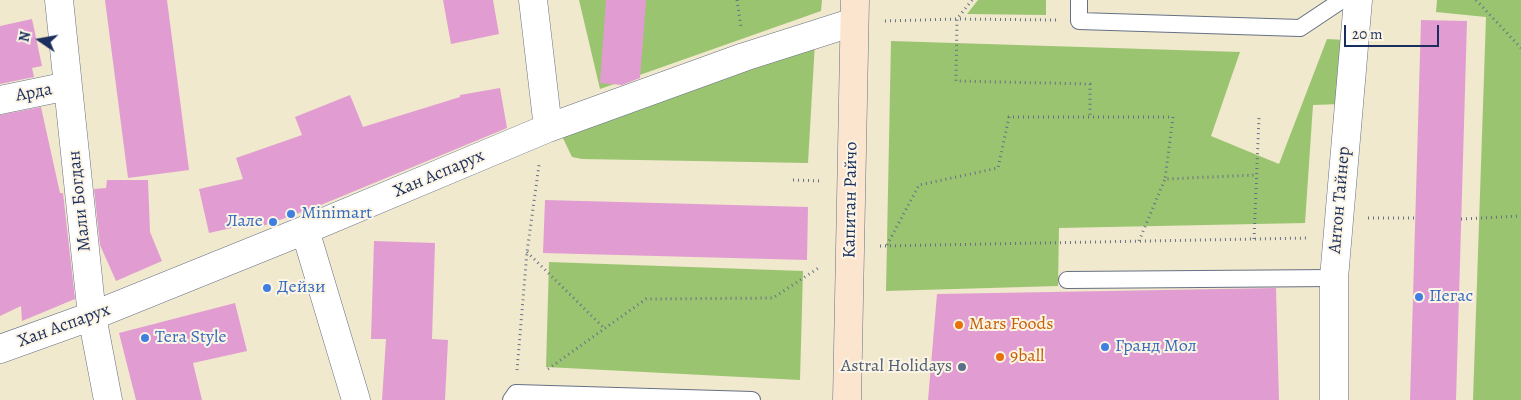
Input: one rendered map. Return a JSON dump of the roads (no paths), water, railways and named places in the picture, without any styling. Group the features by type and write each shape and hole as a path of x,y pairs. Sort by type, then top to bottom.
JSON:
{"street":[{"name":"Мали Богдан","path":"59,0 92,316 108,400"},
{"path":"533,0 548,128"},
{"name":"Антон Тайнер","path":"1334,400 1334,278 1337,227 1358,0"},
{"name":"Хан Аспарух","path":"0,349 92,316 305,230 548,128 744,57 854,11"},
{"name":"Капитан Райчо","path":"847,400 854,11"},
{"name":"Арда","path":"0,100 68,86"},
{"path":"305,230 356,400"}],"lane":[{"path":"1080,0 1079,21 1300,28 1342,0"},
{"path":"1067,280 1334,278"},
{"path":"513,396 752,400"}],"place":[{"name":"Minimart","path":"291,214"},
{"name":"Лале","path":"273,222"},
{"name":"Дейзи","path":"267,288"},
{"name":"Пегас","path":"1419,297"},
{"name":"Mars Foods","path":"959,325"},
{"name":"Tera Style","path":"145,338"},
{"name":"Гранд Мол","path":"1105,347"},
{"name":"9ball","path":"1000,357"},
{"name":"Astral Holidays","path":"962,367"}]}
